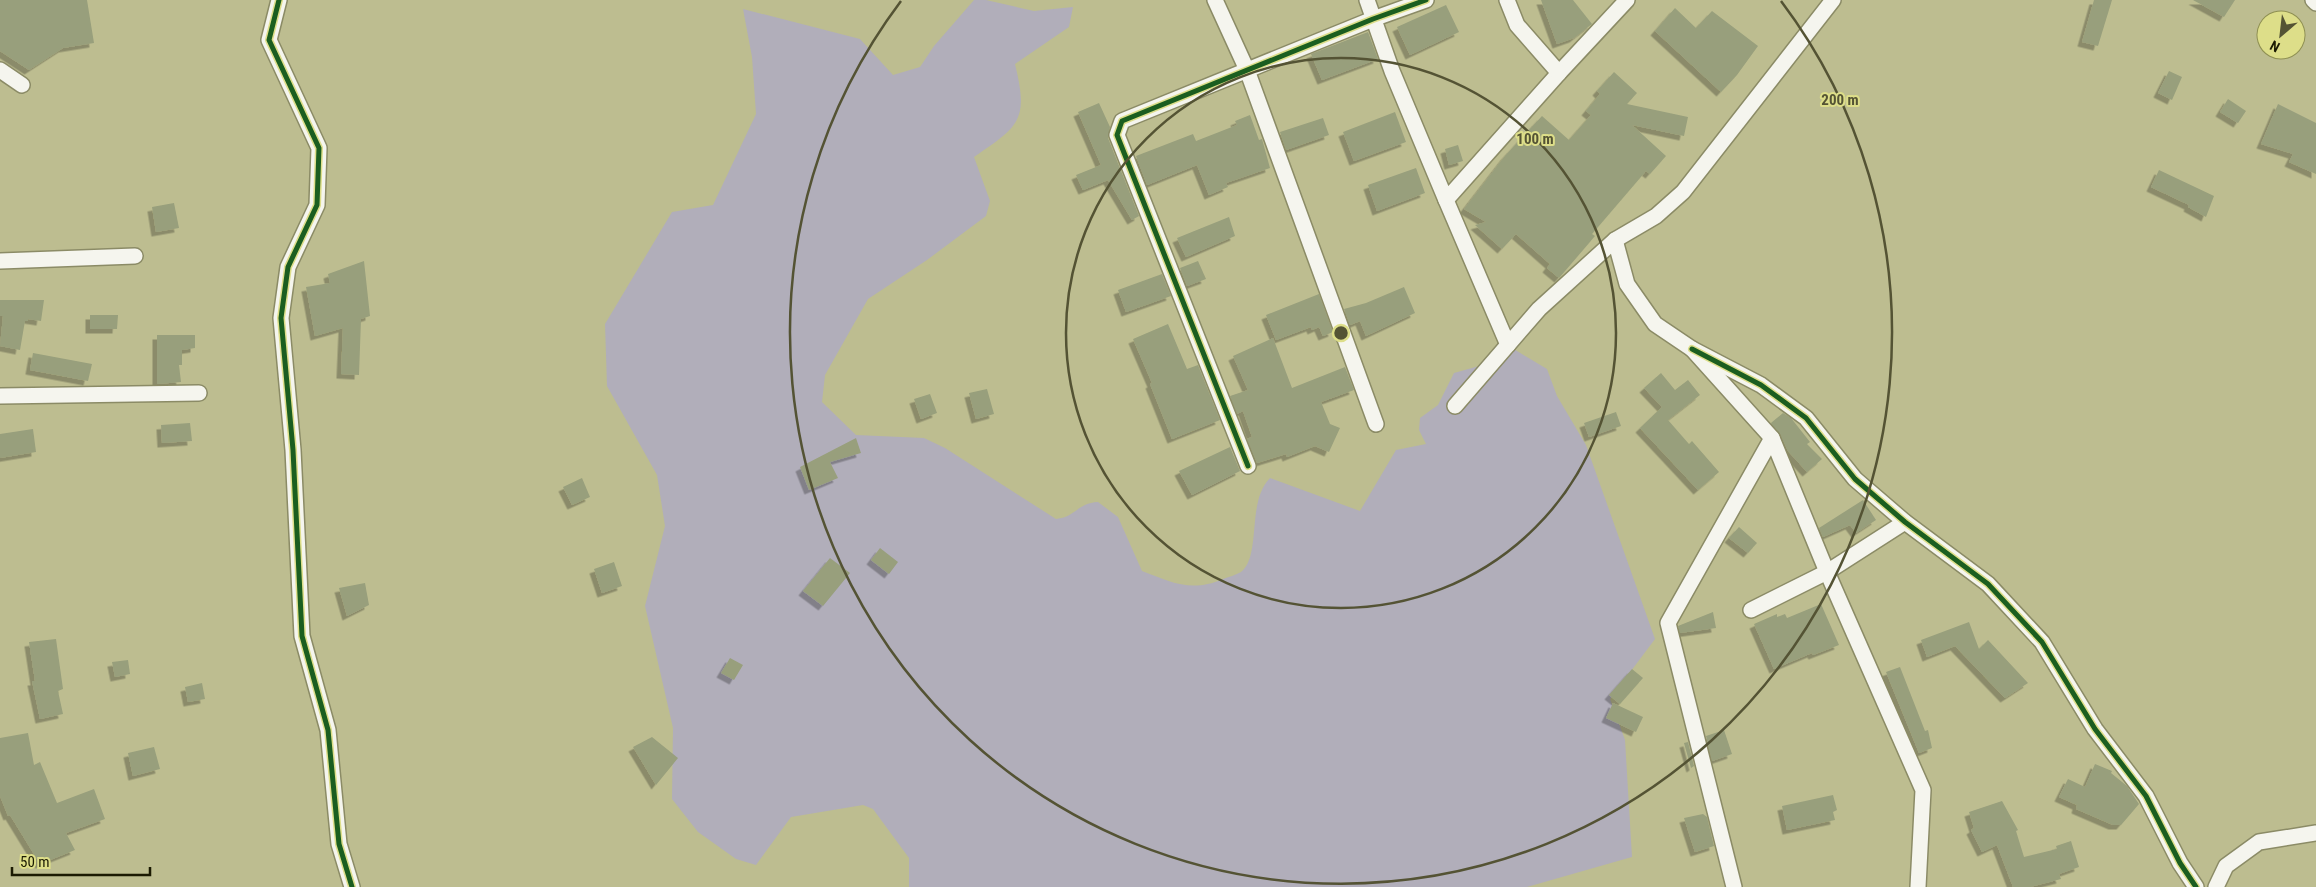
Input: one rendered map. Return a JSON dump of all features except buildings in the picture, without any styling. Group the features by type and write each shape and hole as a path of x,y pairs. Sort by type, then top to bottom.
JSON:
{"street":[{"path":"279,0 269,40 319,148 317,205 288,267 281,318 293,450 302,636 328,730 339,844 352,887"},
{"path":"1214,0 1247,70 1376,424"},
{"path":"1367,0 1392,71 1508,345"},
{"path":"1248,466 1117,135 1122,121 1374,19 1426,0"},
{"path":"1507,0 1517,25 1559,73"},
{"path":"1446,200 1627,0"},
{"path":"1455,406 1539,308 1616,240 1656,216 1682,192 1833,0"},
{"path":"2312,0 2316,3"},
{"path":"0,70 22,85"},
{"path":"1616,240 1627,284 1655,324 1692,349 1761,385 1806,418 1855,479 1905,522 1988,584 2042,642 2096,728 2146,796 2180,863 2196,887"},
{"path":"0,251 34,260"},
{"path":"0,261 135,256"},
{"path":"1692,349 1772,438 1923,790 1918,887"},
{"path":"0,396 199,393"},
{"path":"1734,887 1668,623 1772,438"},
{"path":"1751,610 1828,572 1905,522"},
{"path":"2216,887 2226,866 2259,842 2316,833"}],"shaded area":[{"path":"974,0 986,0 1034,11 1073,7 1069,27 1015,64 1021,98 1017,120 1001,137 974,157 990,201 986,216 927,260 868,299 825,375 822,402 856,435 924,438 945,448 1056,519 1068,516 1085,505 1098,502 1118,517 1142,571 1162,579 1191,586 1212,583 1239,573 1247,564 1251,554 1258,500 1270,478 1360,511 1396,450 1426,444 1419,430 1420,418 1438,405 1454,373 1497,361 1512,348 1547,369 1557,396 1586,445 1655,639 1610,699 1625,740 1632,857 1527,887 909,887 909,858 873,809 863,805 791,817 756,865 736,859 698,832 672,799 673,728 645,606 665,526 657,475 607,386 605,324 672,212 713,205 756,114 752,57 743,9 860,39 893,75 920,67 934,46"}],"cycle path":[{"path":"279,0 269,40 319,148 317,205 288,267 281,318 293,450 302,636 328,730 339,844 352,887"},
{"path":"1248,466 1117,135 1122,121 1373,19 1426,0"},
{"path":"1692,349 1761,385 1806,418 1855,479 1905,522 1988,584 2042,642 2095,729 2146,796 2180,863 2196,887"}]}
